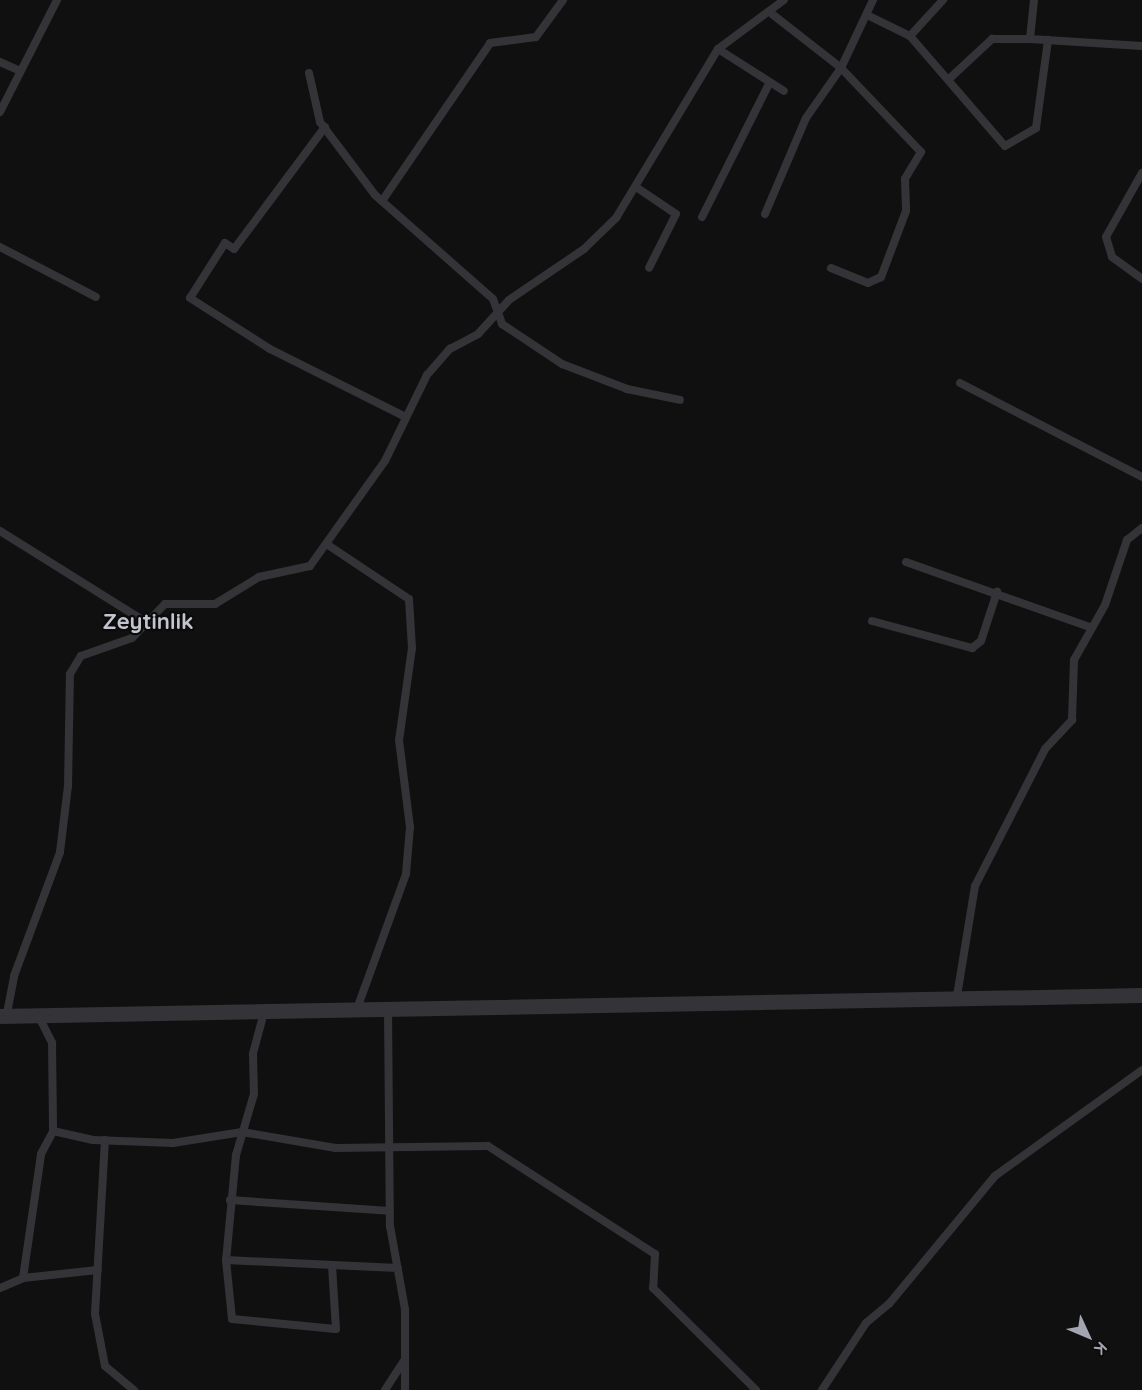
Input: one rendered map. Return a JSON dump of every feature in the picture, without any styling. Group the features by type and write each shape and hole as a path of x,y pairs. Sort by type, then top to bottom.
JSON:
{"street":[{"path":"0,112 57,0"},
{"path":"382,201 490,43 536,37 563,0"},
{"path":"784,0 772,14 718,49 616,218 584,249 500,310 427,375 385,461 328,545 310,566 260,577 215,603 165,604 149,624 132,638 81,656 70,674 68,786 60,852 14,976 4,1013 39,1016 263,1016 388,1010 1142,992"},
{"path":"765,214 806,118 841,68 873,0"},
{"path":"909,36 943,0"},
{"path":"1030,39 1034,0"},
{"path":"772,14 841,68 921,152 905,179 906,211 881,277 868,283 831,268"},
{"path":"867,15 909,36 949,79 999,142 1012,146 1036,128 1048,40"},
{"path":"949,79 992,39 1142,46"},
{"path":"718,49 784,91"},
{"path":"0,62 20,71"},
{"path":"309,73 325,127 382,201 500,310 502,324 562,364 627,388 680,400"},
{"path":"702,217 770,82"},
{"path":"325,127 234,249 225,243 190,298 270,349 406,417"},
{"path":"1142,173 1106,237 1112,257 1142,279"},
{"path":"636,187 676,214 649,268"},
{"path":"0,247 96,297"},
{"path":"960,383 1142,477"},
{"path":"957,996 975,886 1045,749 1072,720 1074,660 1092,628 1127,540 1142,528"},
{"path":"0,531 149,624"},
{"path":"328,545 409,599 412,648 399,740 410,827 406,874 358,1006"},
{"path":"906,562 997,592 1092,628"},
{"path":"872,621 972,648 981,641 997,592"},
{"path":"0,1020 39,1016 358,1006 388,1010 1142,999"},
{"path":"388,1010 390,1211 398,1268 405,1390"},
{"path":"23,1278 41,1154 53,1131 52,1043 39,1016"},
{"path":"263,1016 253,1054 254,1094 242,1132 230,1200 226,1260 227,1313 232,1319 336,1329 332,1266"},
{"path":"822,1390 866,1323 889,1304 994,1176 1142,1070"},
{"path":"53,1131 105,1140 173,1143 242,1132 336,1148 488,1146 655,1254 653,1288 756,1390"},
{"path":"105,1140 95,1314 103,1360 134,1390"},
{"path":"230,1200 390,1211"},
{"path":"226,1260 398,1268"},
{"path":"0,1288 23,1278 98,1270"},
{"path":"385,1390 405,1360"}],"district":[{"name":"Zeytinlik","path":"148,622"}]}
